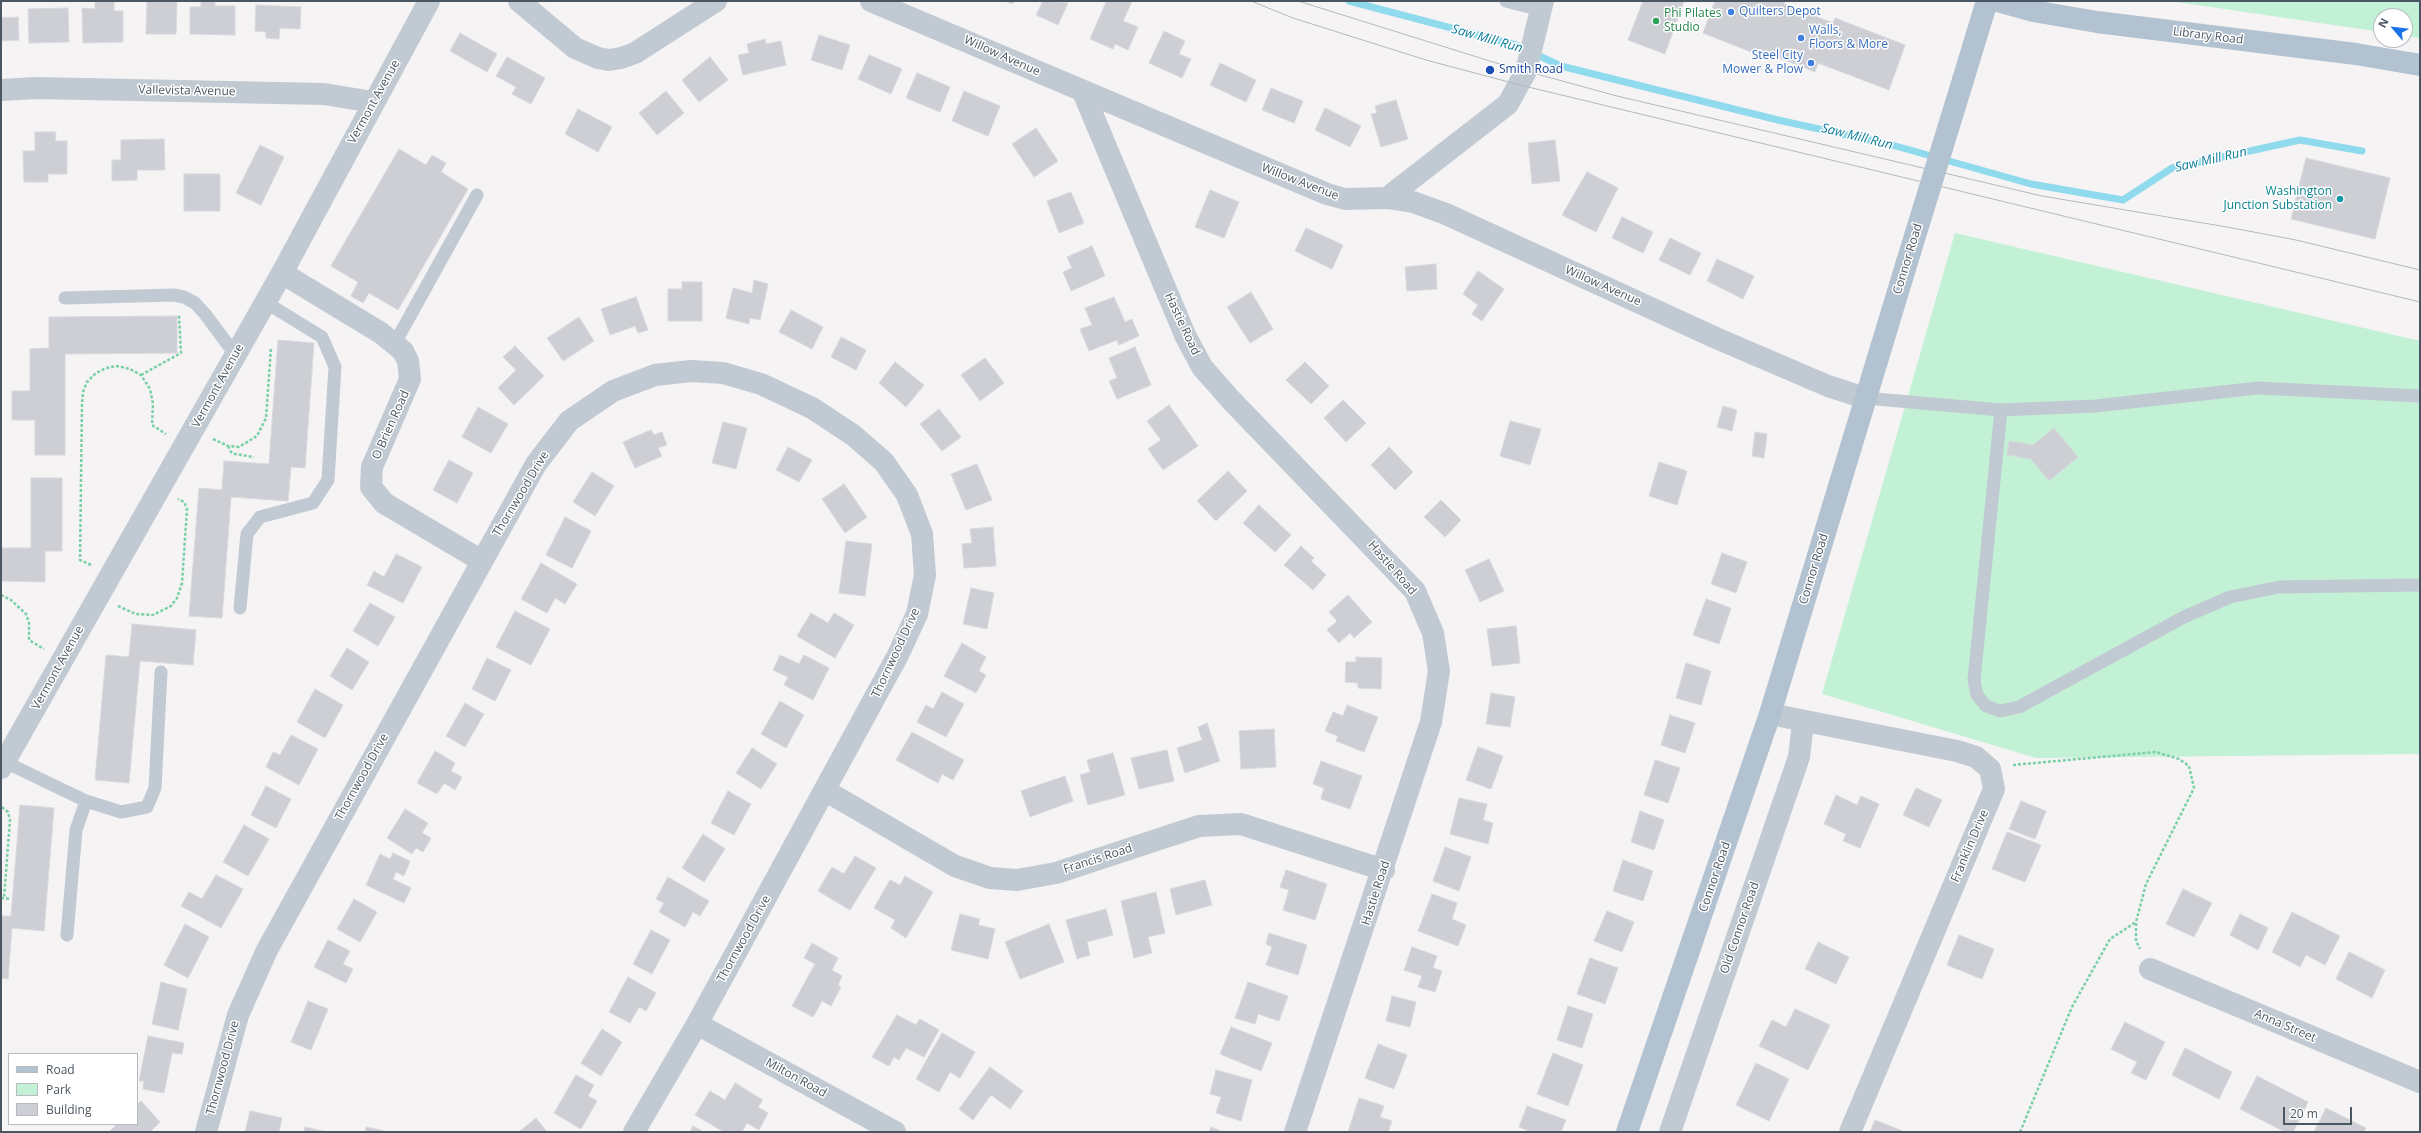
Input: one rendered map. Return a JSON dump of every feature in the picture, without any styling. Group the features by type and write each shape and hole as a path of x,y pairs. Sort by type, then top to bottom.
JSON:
{"main road":[{"name":"Connor Road","path":"1627,1132 1770,714 1987,1"},
{"name":"Library Road","path":"1997,1 2034,11 2097,22 2356,54 2420,65"}],"street":[{"name":"Vermont Avenue","path":"3,765 282,273 373,102 429,1"},
{"path":"519,1 575,48 598,58 609,60 635,53 716,1"},
{"name":"Willow Avenue","path":"871,1 977,44 1083,92 1327,194 1345,199 1387,198 1413,202 1446,214 1716,338 1828,386 1865,398"},
{"path":"1387,198 1508,104 1520,85 1532,48 1542,5"},
{"name":"Vallevista Avenue","path":"1,90 36,88 324,94 373,102"},
{"name":"Hastie Road","path":"1083,92 1186,335 1202,367 1231,400 1415,591 1433,633 1439,671 1431,722 1384,870 1295,1132"},
{"name":"O Brien Road","path":"282,273 395,343 408,361 410,379 372,467 371,487 384,503 482,561"},
{"name":"Thornwood Drive","path":"206,1132 238,1015 267,950 536,464 569,421 613,391 654,375 691,371 724,373 761,384 812,408 853,434 884,462 907,495 922,534 925,574 917,614 898,655 826,791 697,1024 634,1132"},
{"path":"1770,714 1803,722 1957,751 1976,757 1990,769"},
{"name":"Old Connor Road","path":"1670,1132 1799,758 1803,722"},
{"name":"Franklin Drive","path":"1850,1132 1994,789 1990,769"},
{"name":"Francis Road","path":"826,791 955,866 990,878 1018,880 1056,873 1199,826 1241,824 1384,870"},
{"name":"Anna Street","path":"2150,970 2420,1082"},
{"name":"Milton Road","path":"697,1024 895,1132"}],"lane":[{"path":"1506,1 1542,5"},
{"path":"395,343 477,196"},
{"path":"65,298 173,295 184,297 195,303 236,354"},
{"path":"240,608 247,534 260,517 313,503 328,480 335,367 322,337 265,302"},
{"path":"1865,398 2001,410 2096,406 2258,388 2420,396"},
{"path":"2001,410 1974,680 1977,695 1986,706 2000,711 2020,707 2184,617 2230,597 2279,588 2420,585"},
{"path":"3,765 86,801 121,812 147,807 155,788 162,672"},
{"path":"67,936 76,830 86,801"}],"path":[{"path":"141,375 181,353 179,312"},
{"path":"211,438 228,446 239,447 249,443 263,428 266,418 271,348"},
{"path":"95,567 80,560 83,392 92,378 106,368 117,366 130,369 141,375 150,389 153,404 152,425 168,435"},
{"path":"228,446 231,452 235,454 254,456"},
{"path":"118,606 136,614 153,614 171,606 177,598 182,583 187,509 184,502 178,498"},
{"path":"1,595 20,606 26,614 29,623 29,640 47,650"},
{"path":"1990,769 2014,765 2156,752 2179,760 2189,766 2194,788 2146,884 2136,922 2136,941 2150,970"},
{"path":"2,807 8,812 10,820 2,898 11,899"},
{"path":"2020,1132 2072,1007 2110,939 2136,922"}],"green space":[{"path":"2170,1 2420,1 2420,38 2413,37 2413,8 2373,8 2373,31"},
{"path":"1955,233 2420,341 2420,754 2036,758 1822,694"}],"building":[{"path":"95,1 114,1 114,11 123,11 123,42 83,43 82,8 95,9"},
{"path":"147,1 177,1 176,34 146,34"},
{"path":"201,1 215,1 215,6 235,6 235,35 190,34 190,7 201,7"},
{"path":"1005,1 1014,1 1012,4"},
{"path":"1043,1 1068,3 1058,25 1036,15"},
{"path":"1105,1 1132,1 1123,21 1138,27 1128,50 1115,44 1113,49 1090,39 1106,2"},
{"name":"Phi Pilates Studio","path":"1643,1 1684,1 1665,54 1628,40"},
{"path":"1715,1 1785,1 1784,4 1833,23 1835,18 1905,45 1889,90 1818,63 1815,72 1765,52 1764,57 1703,33"},
{"path":"256,5 301,7 300,29 280,28 279,39 266,38 266,32 255,31"},
{"path":"68,8 69,42 29,43 28,9"},
{"path":"18,17 19,40 1,41 1,18"},
{"path":"1164,31 1185,41 1179,54 1191,59 1182,78 1149,63"},
{"path":"460,33 497,54 487,72 450,51"},
{"path":"819,35 850,45 842,70 811,60"},
{"path":"765,39 766,44 781,41 786,65 743,75 738,55 749,53 747,44"},
{"path":"869,55 902,69 891,94 858,79"},
{"path":"507,57 545,78 531,104 512,94 516,87 496,76"},
{"path":"710,57 728,80 699,102 682,80"},
{"path":"1220,63 1256,80 1246,102 1210,85"},
{"path":"917,73 950,87 940,112 906,98"},
{"path":"1271,88 1303,101 1294,123 1262,110"},
{"path":"666,91 684,113 657,135 639,113"},
{"path":"964,91 1000,106 988,136 952,121"},
{"path":"1396,100 1408,139 1381,147 1371,114 1377,113 1375,106"},
{"path":"1325,108 1361,126 1350,147 1315,130"},
{"path":"578,109 612,127 598,152 565,134"},
{"path":"1036,128 1058,161 1034,177 1012,144"},
{"path":"35,132 56,132 55,141 67,141 67,174 48,174 48,182 24,182 23,151 35,151"},
{"path":"164,139 165,170 137,170 137,180 112,181 112,160 121,160 121,140"},
{"path":"1555,140 1560,181 1532,184 1528,143"},
{"path":"260,145 284,157 261,205 236,193"},
{"path":"399,149 426,165 432,155 446,163 441,172 468,189 398,310 369,293 363,303 351,296 358,282 331,266"},
{"name":"Washington Junction Substation","path":"2306,158 2390,178 2375,239 2291,219"},
{"path":"1587,172 1618,188 1596,232 1562,215"},
{"path":"184,174 220,174 220,211 184,211"},
{"path":"1210,190 1239,202 1224,238 1195,227"},
{"path":"1071,192 1084,223 1059,233 1047,201"},
{"path":"1622,217 1653,232 1643,253 1612,238"},
{"path":"1306,228 1343,245 1332,269 1295,251"},
{"path":"1670,238 1701,253 1690,275 1659,260"},
{"path":"1092,246 1105,276 1071,291 1063,272 1072,268 1067,257"},
{"path":"1717,259 1754,276 1743,299 1707,281"},
{"path":"1436,264 1437,289 1407,291 1405,267"},
{"path":"1478,271 1504,289 1482,321 1472,314 1478,305 1463,294"},
{"path":"754,280 768,284 760,320 750,318 749,324 726,318 733,288 752,293"},
{"path":"682,282 702,282 702,321 668,321 668,289 682,289"},
{"path":"1251,292 1273,329 1250,343 1227,307"},
{"path":"636,297 648,330 638,333 635,326 610,335 601,309"},
{"path":"1114,297 1125,322 1132,319 1139,336 1119,345 1117,340 1089,351 1080,329 1092,325 1085,308"},
{"path":"791,310 823,327 812,349 779,332"},
{"path":"177,316 177,353 65,354 65,455 35,455 35,420 12,420 12,391 30,391 30,349 49,348 49,317"},
{"path":"579,317 594,341 563,361 547,338"},
{"path":"841,337 866,350 856,370 831,357"},
{"path":"278,340 314,343 305,468 291,467 288,501 231,497 222,618 189,616 199,488 222,490 224,461 269,464"},
{"path":"515,346 544,376 514,405 498,388 516,370 503,357"},
{"path":"1135,347 1151,385 1117,399 1109,381 1117,378 1109,358"},
{"path":"985,358 1004,383 980,401 961,375"},
{"path":"895,362 924,385 906,407 879,383"},
{"path":"1305,362 1329,386 1311,404 1286,380"},
{"path":"1343,400 1366,423 1346,442 1324,418"},
{"path":"1169,405 1198,446 1163,470 1148,449 1161,440 1147,421"},
{"path":"1723,406 1737,410 1732,431 1717,427"},
{"path":"478,407 508,424 491,453 462,437"},
{"path":"939,409 961,437 942,451 920,424"},
{"path":"1510,421 1541,429 1530,465 1500,456"},
{"path":"723,422 747,428 736,469 712,463"},
{"path":"2054,428 2078,457 2049,481 2031,459 2007,455 2009,441 2033,445"},
{"path":"651,430 654,435 662,432 667,445 658,448 662,456 635,468 623,442"},
{"path":"1755,432 1767,434 1764,458 1752,456"},
{"path":"788,447 812,460 799,482 776,470"},
{"path":"1389,447 1413,472 1395,490 1371,465"},
{"path":"449,460 473,473 457,503 433,490"},
{"path":"1659,462 1687,471 1677,505 1649,496"},
{"path":"977,464 992,500 966,510 951,474"},
{"path":"1228,471 1247,491 1216,521 1197,501"},
{"path":"592,472 614,486 595,516 573,502"},
{"path":"31,478 62,478 62,551 45,551 45,582 1,581 1,548 31,548"},
{"path":"844,484 867,517 845,533 822,499"},
{"path":"1441,500 1461,520 1445,537 1424,517"},
{"path":"1259,505 1291,535 1275,552 1243,523"},
{"path":"565,517 591,531 572,568 546,555"},
{"path":"993,527 996,566 964,568 962,544 972,543 970,529"},
{"path":"846,541 872,544 865,596 839,593"},
{"path":"1301,546 1314,558 1311,561 1326,575 1313,590 1284,565"},
{"path":"1722,553 1747,562 1736,593 1711,584"},
{"path":"396,554 422,567 403,603 367,585 374,571 384,577"},
{"path":"1489,559 1504,591 1480,602 1465,570"},
{"path":"541,563 577,584 565,604 555,598 547,613 521,599"},
{"path":"971,588 994,593 987,629 963,624"},
{"path":"1348,595 1372,622 1354,638 1350,633 1339,643 1327,630 1337,621 1329,612"},
{"path":"1706,599 1731,608 1719,644 1693,635"},
{"path":"370,603 395,617 378,646 353,631"},
{"path":"515,611 550,629 531,665 496,647"},
{"path":"811,613 828,623 834,613 854,625 835,658 797,636"},
{"path":"132,624 196,630 193,665 140,661 129,783 95,780 106,655 129,657"},
{"path":"1516,626 1520,663 1492,666 1487,629"},
{"path":"962,643 986,657 979,671 986,675 976,693 944,676"},
{"path":"347,648 369,662 352,690 330,676"},
{"path":"780,655 799,664 804,655 829,668 813,700 784,685 788,677 773,670"},
{"path":"1356,657 1382,658 1381,689 1358,688 1358,683 1345,682 1346,662 1356,662"},
{"path":"487,658 511,670 495,701 472,689"},
{"path":"1686,663 1711,671 1701,705 1676,698"},
{"path":"315,689 343,705 325,738 297,722"},
{"path":"942,692 964,704 946,737 917,722 926,705 933,709"},
{"path":"1491,693 1515,697 1510,727 1486,724"},
{"path":"780,701 804,715 786,748 761,734"},
{"path":"465,703 484,714 465,747 446,736"},
{"path":"1347,705 1378,717 1364,752 1336,741 1338,736 1325,731 1333,712 1343,716"},
{"path":"1670,715 1695,723 1685,753 1661,745"},
{"path":"1207,723 1220,761 1185,773 1177,748 1202,740 1198,727"},
{"path":"1274,729 1276,767 1241,769 1239,731"},
{"path":"912,732 964,760 953,780 942,774 938,783 896,760"},
{"path":"291,735 318,749 299,785 266,767 273,752 280,755"},
{"path":"1478,747 1503,756 1491,789 1466,780"},
{"path":"752,748 777,764 761,789 736,773"},
{"path":"1167,750 1174,781 1139,789 1131,758"},
{"path":"435,751 455,763 451,771 462,777 455,790 444,783 437,794 417,783"},
{"path":"1113,753 1125,795 1088,805 1080,775 1090,772 1087,760"},
{"path":"1655,760 1680,768 1668,803 1644,795"},
{"path":"1321,761 1362,776 1350,809 1321,799 1324,788 1313,784"},
{"path":"1065,776 1073,801 1030,817 1021,791"},
{"path":"266,786 291,799 276,828 251,815"},
{"path":"1916,788 1942,800 1929,827 1903,815"},
{"path":"728,791 751,804 734,835 711,823"},
{"path":"1836,795 1857,805 1861,796 1879,804 1860,848 1843,841 1846,834 1824,824"},
{"path":"1459,798 1487,804 1483,820 1493,823 1488,844 1450,834"},
{"path":"2021,801 2046,811 2035,839 2009,829"},
{"path":"20,805 54,808 44,931 12,928 8,979 1,978 1,916 11,916"},
{"path":"405,809 428,823 422,833 431,838 423,852 416,848 412,854 387,838"},
{"path":"1640,811 1664,820 1654,850 1631,842"},
{"path":"244,825 269,839 248,876 223,862"},
{"path":"2007,832 2041,845 2025,882 1992,869"},
{"path":"703,834 725,849 704,882 682,868"},
{"path":"1445,847 1471,857 1459,891 1433,881"},
{"path":"393,853 410,861 404,876 396,872 393,879 411,888 404,903 366,885 380,854 390,859"},
{"path":"855,856 876,868 850,910 818,891 832,867 844,874"},
{"path":"1623,860 1653,871 1643,901 1613,891"},
{"path":"1286,870 1327,884 1315,920 1283,910 1289,890 1280,887"},
{"path":"216,875 243,889 221,928 181,906 189,892 202,899"},
{"path":"905,876 933,892 906,938 891,928 895,920 874,908 890,880 900,885"},
{"path":"668,877 709,901 700,916 693,912 685,927 659,912 664,903 656,899"},
{"path":"1205,880 1212,905 1176,915 1170,889"},
{"path":"2183,889 2212,903 2194,937 2166,924"},
{"path":"1156,892 1165,933 1148,937 1152,953 1134,958 1121,901"},
{"path":"1432,894 1457,903 1452,919 1466,925 1458,946 1418,931"},
{"path":"354,899 377,912 360,942 337,929"},
{"path":"1106,909 1113,935 1087,942 1090,955 1077,959 1066,920"},
{"path":"1607,911 1634,922 1622,952 1594,941"},
{"path":"2292,912 2340,936 2325,965 2306,955 2300,967 2272,952"},
{"path":"960,914 980,919 978,925 995,929 988,959 951,950"},
{"path":"2240,914 2268,928 2258,950 2230,935"},
{"path":"185,924 209,937 188,978 164,965"},
{"path":"1049,924 1064,962 1020,979 1005,942"},
{"path":"651,930 670,940 652,974 633,964"},
{"path":"1269,933 1307,945 1298,975 1266,965 1272,947 1266,944"},
{"path":"1959,935 1994,949 1982,979 1947,965"},
{"path":"328,940 350,951 343,964 353,969 346,983 314,967"},
{"path":"1818,942 1849,957 1836,984 1805,969"},
{"path":"812,943 838,958 832,970 842,976 838,985 841,987 831,1006 822,1001 813,1017 792,1006 815,964 804,958"},
{"path":"1412,947 1437,956 1433,968 1442,971 1435,992 1418,987 1422,976 1404,970"},
{"path":"2349,952 2385,970 2372,998 2336,979"},
{"path":"1590,958 1618,968 1605,1004 1577,994"},
{"path":"628,977 656,993 646,1011 639,1007 630,1023 609,1012"},
{"path":"161,982 187,989 178,1030 152,1024"},
{"path":"1248,982 1288,996 1279,1021 1258,1014 1255,1024 1235,1018"},
{"path":"1392,996 1416,1002 1410,1027 1386,1021"},
{"path":"308,1001 328,1009 311,1050 291,1042"},
{"path":"1568,1006 1593,1014 1582,1048 1557,1040"},
{"path":"1795,1009 1830,1025 1808,1070 1759,1046 1772,1020 1786,1027"},
{"path":"897,1015 916,1025 920,1019 939,1030 924,1057 906,1048 899,1060 894,1057 889,1066 872,1057"},
{"path":"2125,1022 2165,1042 2146,1080 2131,1073 2137,1062 2111,1049"},
{"path":"1231,1027 1272,1043 1261,1071 1220,1054"},
{"path":"602,1029 622,1042 601,1076 581,1063"},
{"path":"942,1033 975,1052 960,1078 950,1072 939,1092 916,1079"},
{"path":"148,1036 184,1043 182,1054 172,1053 164,1093 143,1089 144,1081 139,1081"},
{"path":"1378,1044 1407,1055 1394,1089 1365,1078"},
{"path":"2185,1048 2232,1072 2219,1099 2172,1075"},
{"path":"1553,1053 1583,1065 1568,1106 1537,1094"},
{"path":"1756,1063 1789,1079 1769,1121 1736,1105"},
{"path":"990,1067 1023,1091 1010,1109 991,1095 973,1120 959,1109"},
{"path":"1216,1070 1252,1080 1241,1121 1216,1113 1221,1097 1210,1094"},
{"path":"576,1075 594,1085 588,1096 597,1101 581,1129 554,1113"},
{"path":"2257,1076 2308,1102 2293,1132 2285,1132 2240,1109"},
{"path":"735,1083 763,1100 758,1107 768,1113 759,1130 747,1123 742,1132 724,1132 695,1115 710,1091 725,1100"},
{"path":"1359,1098 1384,1106 1380,1117 1392,1121 1388,1132 1348,1132"},
{"path":"141,1101 160,1122 150,1132 109,1132 116,1125 138,1125 138,1104"},
{"path":"1527,1106 1566,1120 1561,1132 1531,1132 1519,1127"},
{"path":"2326,1108 2366,1128 2364,1132 2314,1132"},
{"path":"250,1111 282,1118 279,1132 245,1132"},
{"path":"536,1118 547,1132 520,1131"},
{"path":"1875,1120 1905,1132 1870,1132"},
{"path":"693,1126 704,1132 690,1132"},
{"path":"305,1127 327,1132 304,1132"},
{"path":"366,1127 385,1131 385,1132 365,1132"},
{"path":"1211,1127 1223,1132 1209,1132"}],"waterway":[{"name":"Saw Mill Run","path":"1349,1 1516,45 1561,66 1778,120 1892,145 2031,184 2123,200 2172,168 2300,140 2362,151"}],"tram line":[{"path":"1251,1 1293,18 1426,60 1520,85 2420,302"},
{"path":"1298,1 1493,62 1617,96 2042,196 2296,240 2420,270"}],"place":[{"name":"Quilters Depot","path":"1731,12"},
{"name":"Phi Pilates Studio","path":"1656,21"},
{"name":"Walls, Floors & More","path":"1801,38"},
{"name":"Steel City Mower & Plow","path":"1811,63"},
{"name":"Smith Road","path":"1490,70"},
{"name":"Washington Junction Substation","path":"2340,199"}]}
